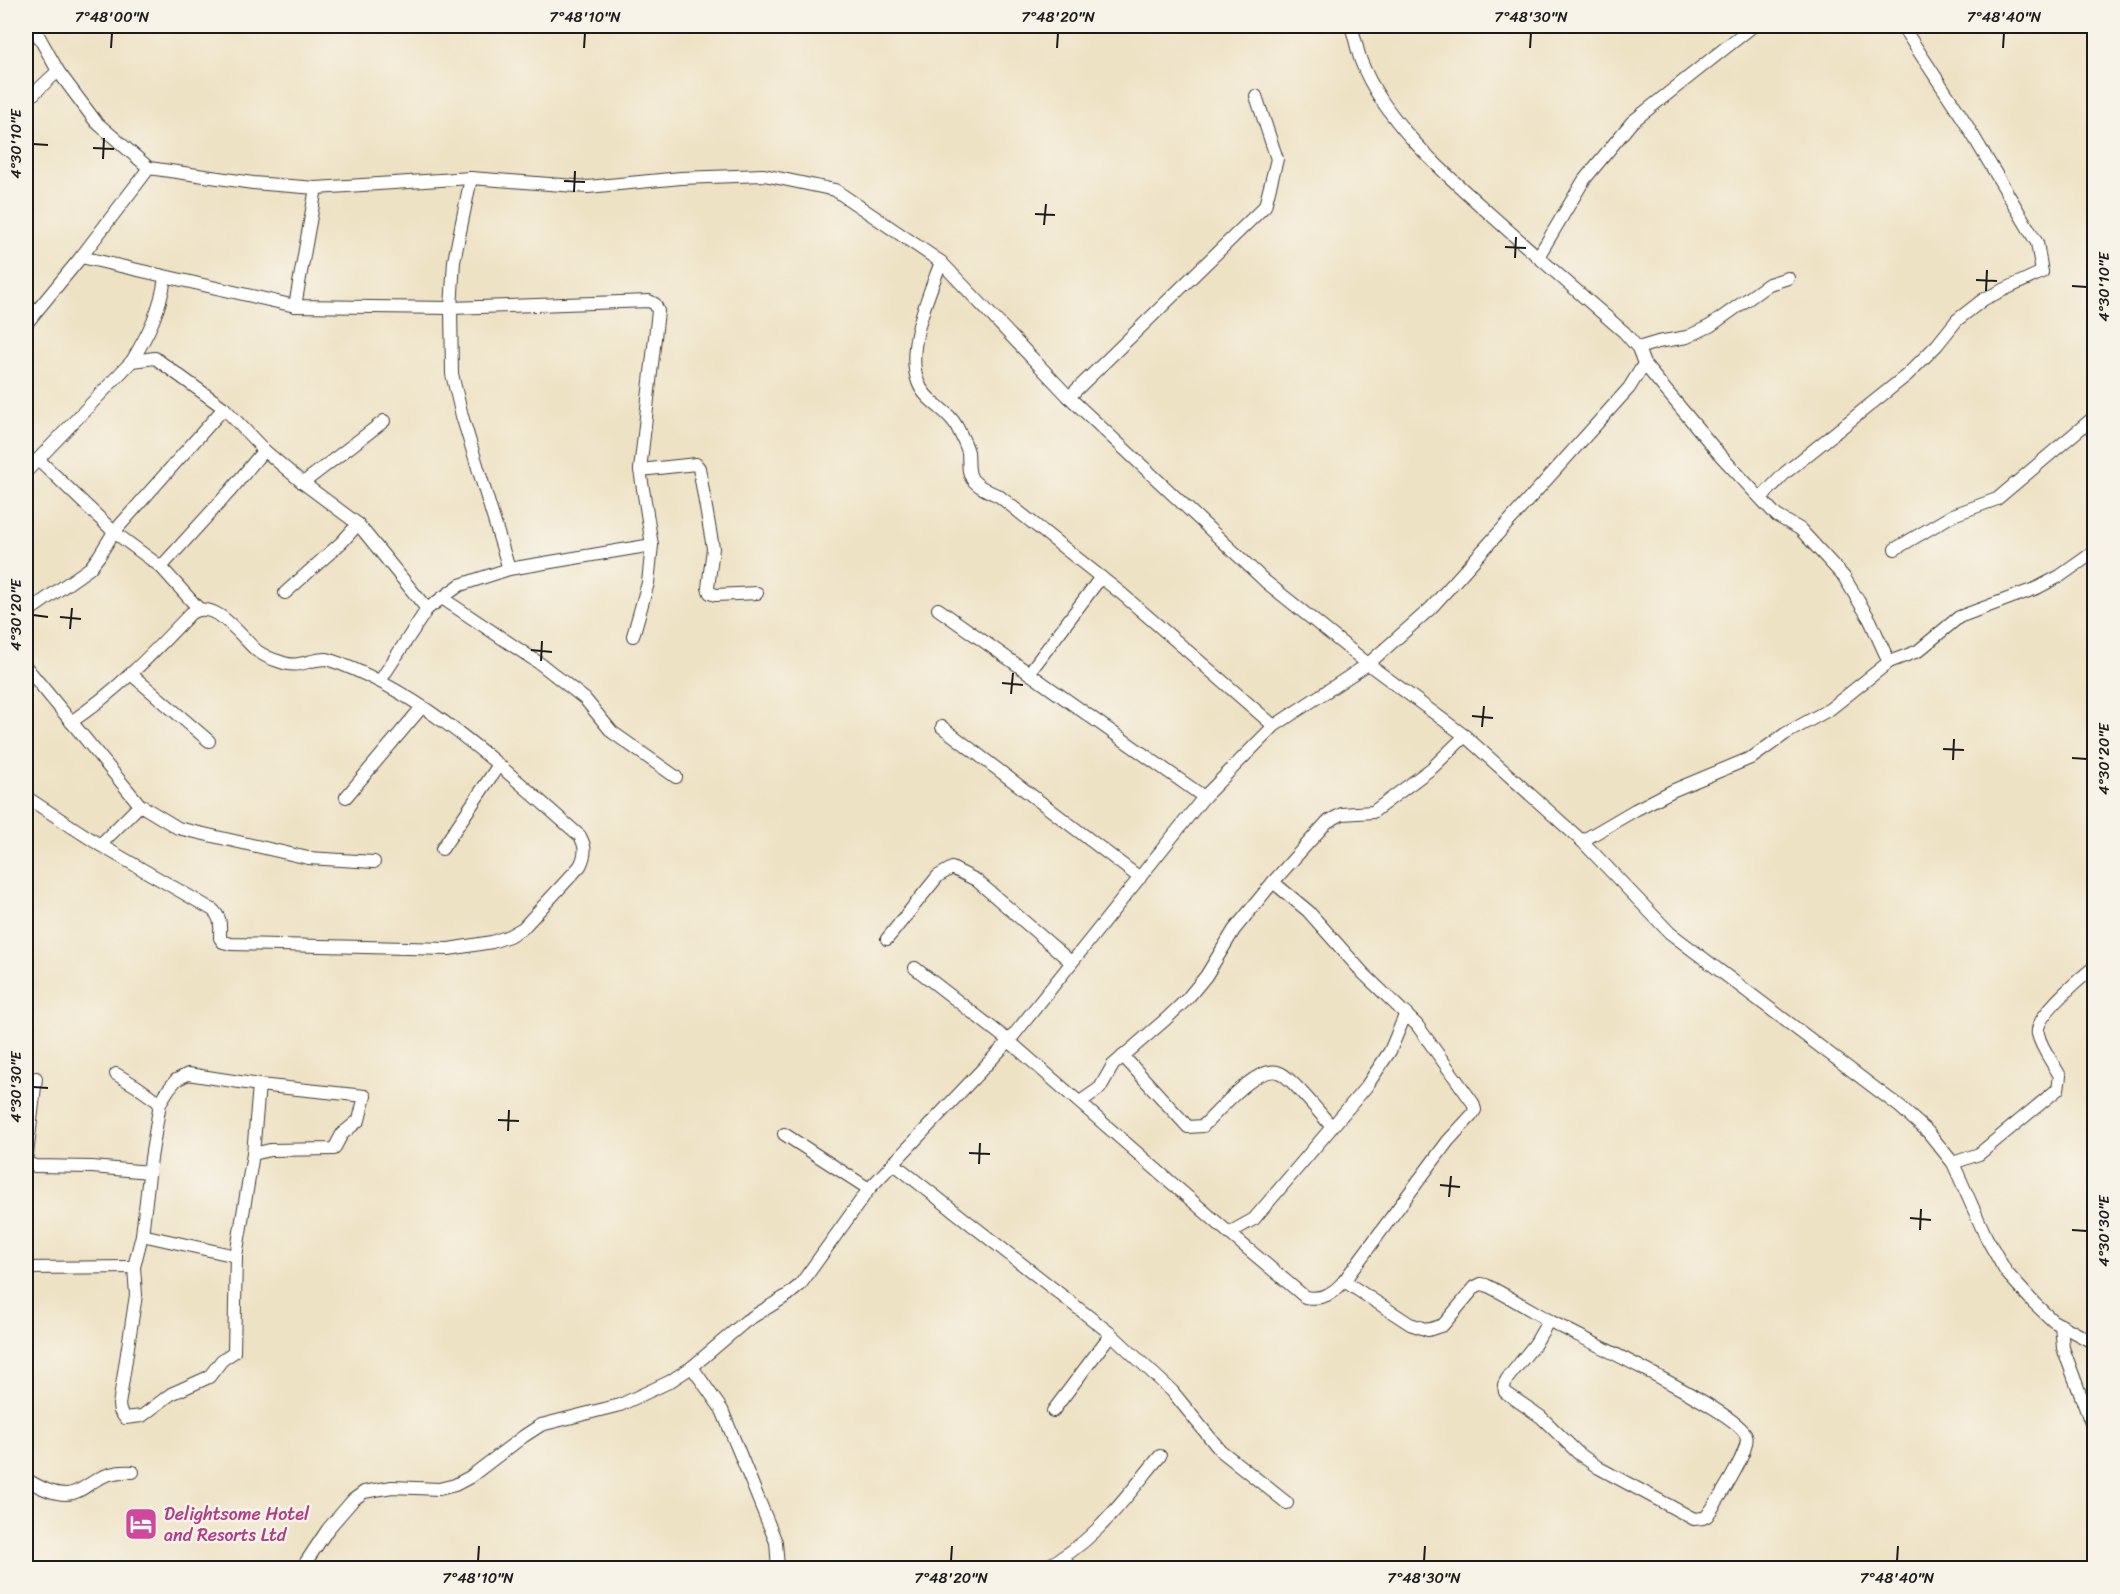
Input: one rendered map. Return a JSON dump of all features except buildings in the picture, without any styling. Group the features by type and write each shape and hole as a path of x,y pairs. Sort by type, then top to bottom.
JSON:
{"street":[{"path":"33,26 58,71 96,122 149,168 253,183 316,188 471,178 588,187 681,178 764,175 835,190 941,262 1070,397 1266,582 1368,664 1465,736 1582,841 1670,933 1900,1107 1928,1132 1953,1163 1986,1237 2006,1272 2053,1321 2094,1343"},
{"path":"1352,26 1361,61 1375,88 1392,114 1419,146 1447,176 1624,332 1638,348 1644,363 1720,454 1777,516 1800,529 1844,578 1870,620 1889,662"},
{"path":"1538,257 1584,180 1632,122 1753,26"},
{"path":"1761,498 1785,472 1906,375 1937,345 1957,320 1984,299 2042,272 2037,243 1978,144 1902,26"},
{"path":"26,101 58,71"},
{"path":"1070,397 1265,206 1277,159 1256,96"},
{"path":"26,324 149,168"},
{"path":"471,178 454,261 451,308 452,374 462,416 509,569"},
{"path":"295,306 316,188"},
{"path":"81,257 295,306 451,308 649,301 655,303 658,311 640,470 652,545 648,583 633,636"},
{"path":"941,262 924,308 916,342 915,364 918,383 932,402 956,424 968,450 970,477 978,485 999,496 1101,578 1274,726"},
{"path":"26,472 132,361 163,298 165,277"},
{"path":"1638,348 1687,337 1710,326 1769,284 1788,278"},
{"path":"132,361 155,358 224,408 264,450 303,483 358,524 427,609"},
{"path":"302,1569 328,1529 353,1500 364,1492 392,1487 438,1489 455,1485 470,1477 541,1425 620,1405 662,1386 692,1367 746,1321 800,1285 869,1189 1009,1041 1204,796 1274,726 1368,664 1431,608 1605,416 1629,388 1644,363"},
{"path":"26,613 90,568 114,532 224,408"},
{"path":"1895,549 1953,515 1997,499 2094,417"},
{"path":"303,483 384,421"},
{"path":"161,567 264,450"},
{"path":"39,460 114,532 161,567 198,608"},
{"path":"640,470 696,464 699,468 713,548 708,588 710,593 716,595 757,593"},
{"path":"285,593 342,542 358,524"},
{"path":"380,681 427,609 460,585 509,569 652,545"},
{"path":"1582,841 1674,790 1753,757 1785,734 1830,709 1889,662 1918,651 1959,617 2037,588 2060,576 2094,552"},
{"path":"1029,673 1101,578"},
{"path":"442,598 542,665 585,699 612,732 676,777"},
{"path":"26,797 100,845 213,909 221,921 220,938 223,942 231,944 449,949 492,942 523,928 580,866 585,856 585,846 580,836 498,766 422,707 380,681 327,659 319,659 298,666 279,662 259,653 217,613 208,609 198,608 191,613 132,675 98,704 71,722"},
{"path":"938,609 1204,796"},
{"path":"26,667 140,805 178,828 308,858 374,862"},
{"path":"132,675 209,741"},
{"path":"346,797 422,707"},
{"path":"942,727 1140,878"},
{"path":"1080,1102 1100,1088 1113,1065 1166,1019 1193,991 1206,976 1234,930 1273,882 1328,822 1342,814 1373,812 1432,768 1465,736"},
{"path":"442,849 498,766"},
{"path":"100,845 140,805"},
{"path":"887,939 938,876 952,868 976,880 1071,962"},
{"path":"915,968 1009,1041 1305,1297 1316,1299 1336,1291 1448,1141 1474,1110 1473,1103 1431,1043 1406,1013 1363,973 1308,910 1273,882"},
{"path":"1953,1163 1979,1154 2058,1089 2060,1076 2040,1040 2037,1027 2058,1001 2094,967"},
{"path":"1229,1233 1254,1219 1372,1078 1390,1051 1406,1013"},
{"path":"1123,1056 1188,1127 1203,1126 1243,1087 1262,1073 1270,1071 1283,1074 1332,1127"},
{"path":"116,1074 160,1103"},
{"path":"253,1154 270,1150 334,1149 342,1134 359,1120 365,1096 188,1074 176,1080 160,1103 142,1236 134,1267 136,1295 119,1405 120,1412 125,1418 142,1416 171,1394 209,1377 222,1360 234,1352 236,1256 253,1154 260,1084"},
{"path":"36,1078 26,1163 35,1166 92,1167 150,1172"},
{"path":"784,1134 869,1189"},
{"path":"893,1163 1111,1334 1172,1391 1220,1450 1287,1503"},
{"path":"142,1236 236,1256"},
{"path":"26,1268 134,1267"},
{"path":"1344,1281 1410,1324 1428,1330 1443,1325 1475,1287 1480,1284 1486,1285 1681,1390 1740,1427 1747,1436 1748,1443 1730,1479 1707,1516 1698,1520 1694,1519 1599,1468 1578,1453 1541,1417 1505,1392 1504,1385 1507,1379 1535,1344 1548,1320"},
{"path":"2061,1325 2063,1348 2094,1431"},
{"path":"1053,1411 1111,1334"},
{"path":"692,1367 722,1410 776,1542 778,1569"},
{"path":"1042,1569 1067,1564 1077,1549 1107,1520 1160,1456"},
{"path":"26,1479 66,1494 73,1493 109,1474 122,1471 133,1472"}],"place":[{"name":"Delightsome Hotel and Resorts Ltd","path":"141,1524"}]}
